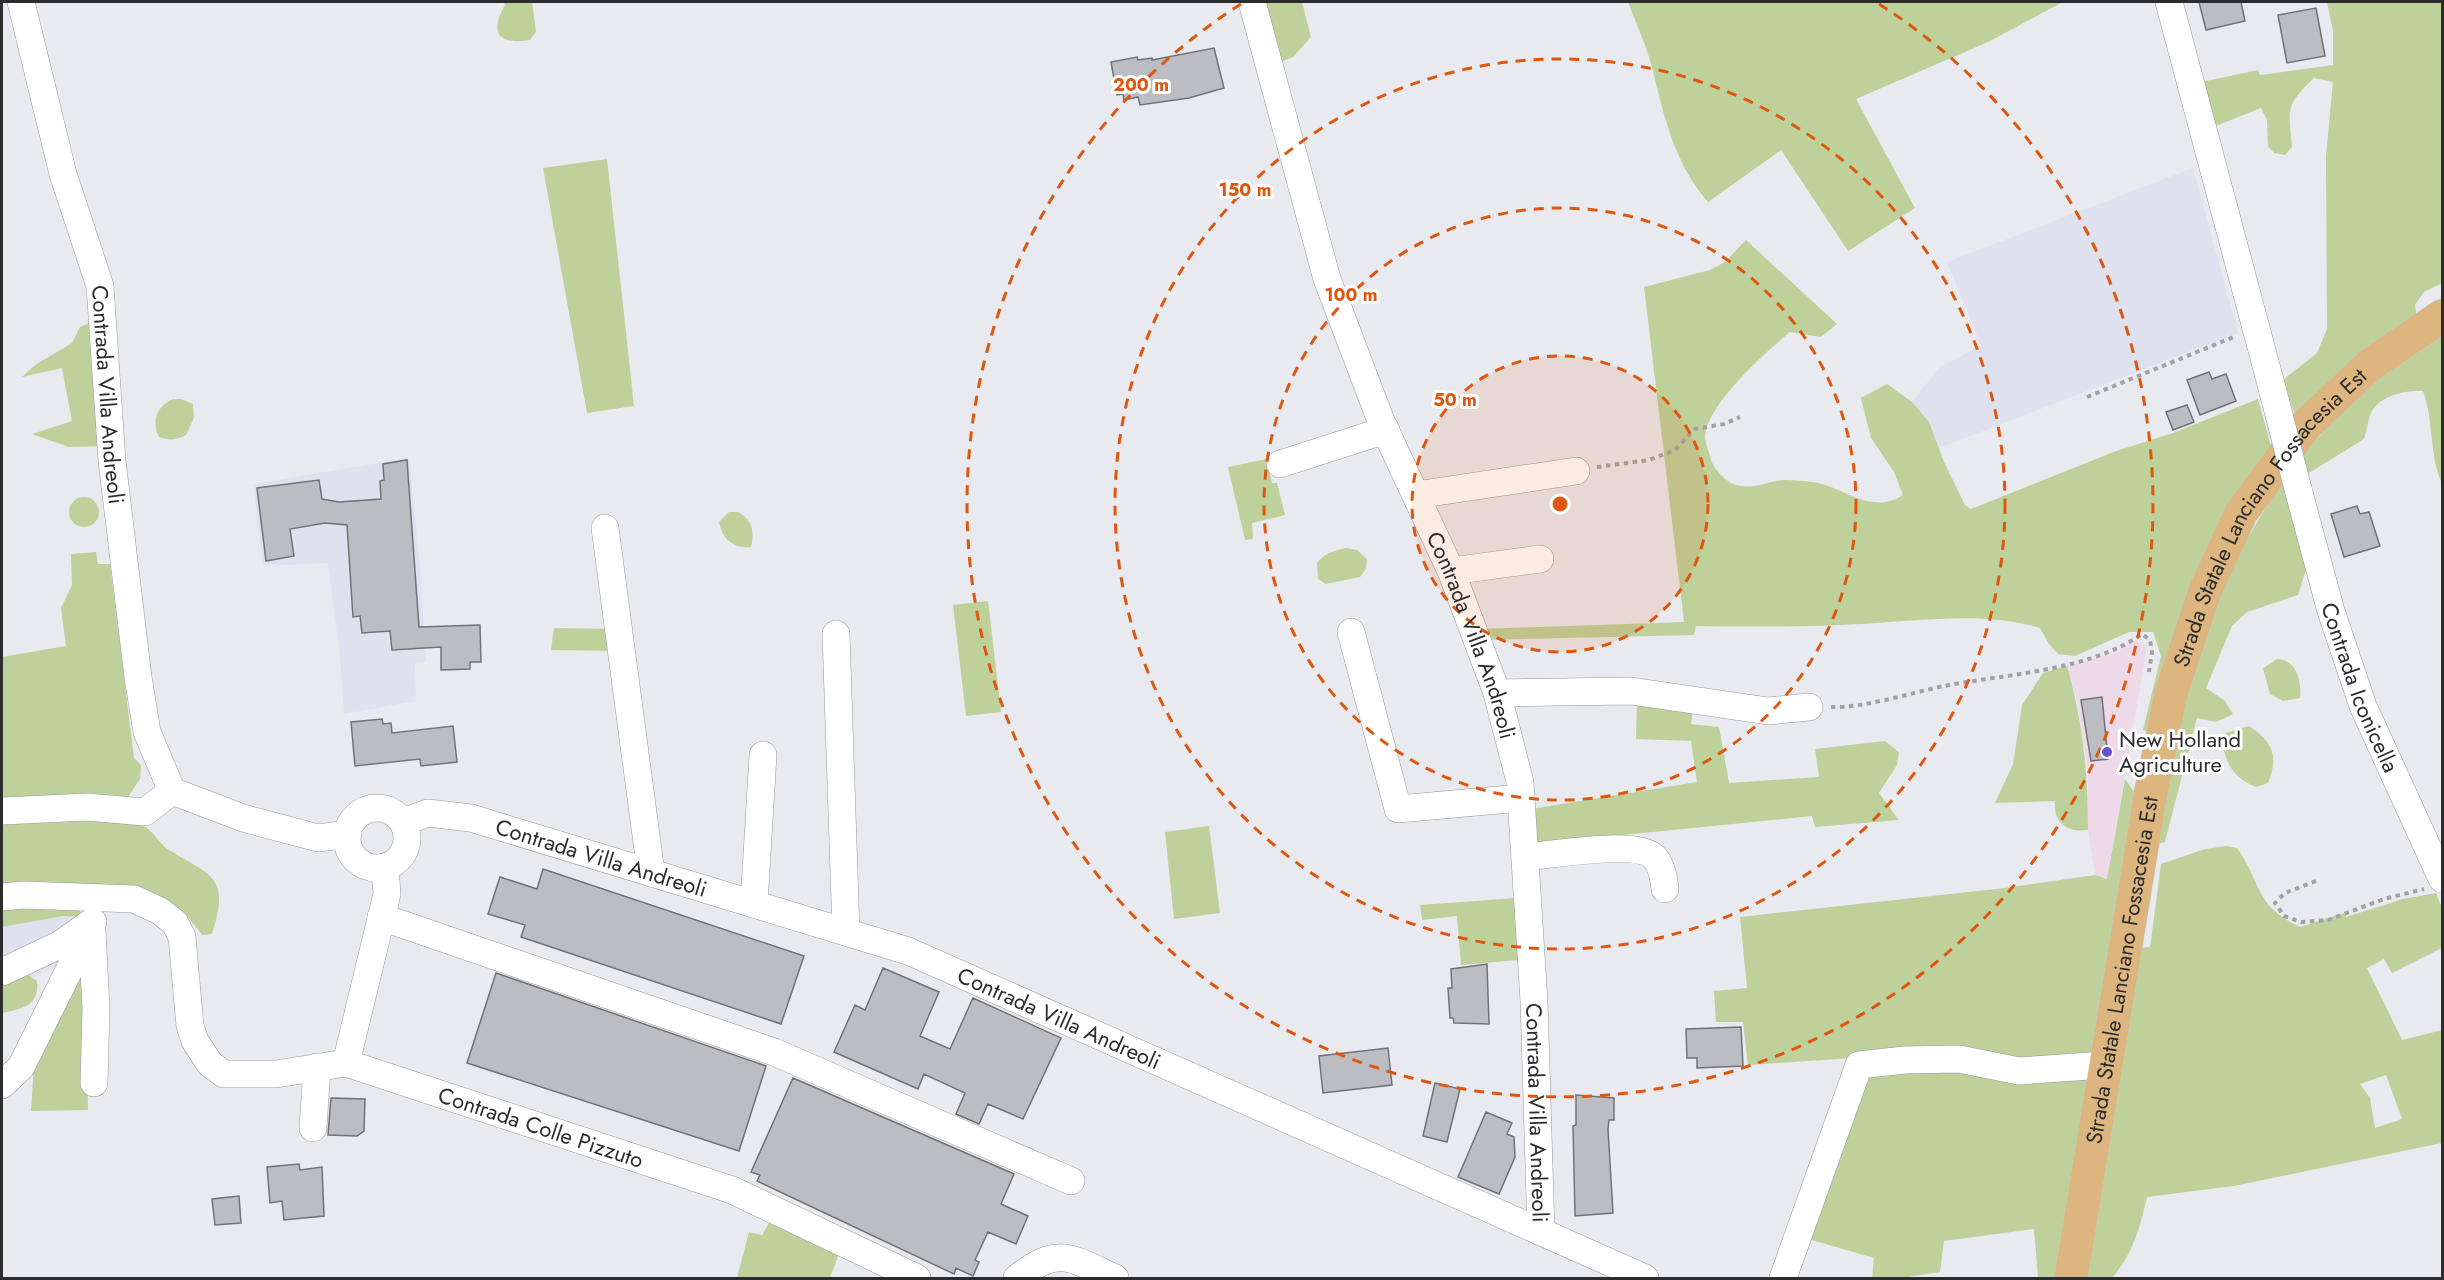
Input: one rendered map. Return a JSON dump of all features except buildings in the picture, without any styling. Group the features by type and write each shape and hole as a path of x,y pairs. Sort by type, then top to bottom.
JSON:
{"main road":[{"name":"Strada Statale Lanciano Fossacesia Est","path":"2071,1278 2104,1065 2150,797 2171,693 2205,591 2241,513 2306,425 2371,364 2442,316"}],"street":[{"name":"Contrada Villa Andreoli","path":"21,2 63,174 100,286 112,462 138,676 147,732 172,791"},
{"name":"Contrada Villa Andreoli","path":"403,822 428,813 471,818 908,951 1541,1232 1534,1001 1520,782 1497,693 1450,571 1386,430 1327,279 1252,2"},
{"name":"Contrada Iconicella","path":"2169,2 2331,610 2363,706 2438,883"},
{"path":"1280,464 1386,430"},
{"path":"1416,495 1576,471"},
{"path":"605,528 651,873"},
{"path":"1450,571 1540,559"},
{"path":"1351,632 1398,809 1521,798"},
{"path":"836,634 846,932"},
{"path":"1497,693 1631,691 1768,711 1809,707"},
{"path":"754,904 763,755"},
{"path":"2,812 87,807 145,812 172,791 243,818 318,838 348,834"},
{"path":"374,808 392,812 403,822 407,834 404,853 398,860 386,867 372,868 355,859 350,851 348,834 357,816 374,808"},
{"path":"1525,857 1626,849 1645,851 1655,857 1660,866 1665,889"},
{"path":"2,897 24,895 93,910 134,899 160,911 175,923 185,949 190,1026 195,1041 210,1065 224,1074 276,1074 346,1063 387,894 386,867"},
{"path":"2,972 59,945 93,910"},
{"path":"93,910 91,949 96,1008 94,1083"},
{"path":"2,1085 21,1067 93,910"},
{"path":"381,917 774,1052 1071,1181"},
{"path":"1783,1278 1859,1065 1905,1060 1959,1059 2019,1071 2104,1065"},
{"name":"Contrada Colle Pizzuto","path":"346,1063 732,1190 917,1278"},
{"path":"313,1128 317,1067"},
{"path":"1541,1232 1645,1278"},
{"path":"1017,1278 1034,1264 1058,1257 1071,1258 1115,1278"}],"path":[{"path":"2087,397 2256,327"},
{"path":"1576,471 1649,459 1675,450 1695,429 1740,417"},
{"path":"1809,707 1839,707 1954,684 2026,673 2072,662 2115,648 2142,634 2150,640 2152,651 2147,680"},
{"path":"2316,881 2285,893 2275,903 2283,916 2301,922 2328,920 2384,899 2438,883"}],"shaded area":[{"path":"2193,168 2238,333 1939,448 1912,402 1938,369 1981,345 1947,262"},
{"path":"409,458 420,566 426,662 415,663 416,701 344,714 340,657 328,563 263,566 253,484"},
{"name":"New Holland Agriculture","path":"2137,640 2146,647 2146,652 2107,879 2095,875 2088,830 2088,772 2077,699 2067,666 2114,653"},
{"path":"63,916 81,917 74,953 52,969 2,992 2,927"}],"green space":[{"path":"504,2 532,2 536,32 530,40 511,41 500,35 498,23"},
{"path":"1259,2 1302,2 1311,37 1293,57 1276,64"},
{"path":"1628,2 2063,2 1988,42 1856,99 1915,208 1848,251 1781,150 1708,202 1687,171 1672,138 1650,59"},
{"path":"2327,2 2442,2 2442,283 2424,292 2415,305 2417,318 2295,415 2283,380 2317,353 2327,329 2326,156 2333,82 2314,78 2293,102 2290,116 2292,147 2285,155 2274,153 2268,146 2267,120 2261,108 2213,127 2201,82 2258,70 2260,75 2333,65 2333,31"},
{"path":"607,159 634,406 587,413 543,168"},
{"path":"1746,240 1837,324 1821,337 1790,332 1739,380 1715,410 1708,424 1706,443 1715,467 1724,478 1736,485 1756,486 1785,480 1813,482 1858,498 1880,503 1903,495 1894,472 1871,438 1861,398 1887,384 1912,402 1929,422 1944,462 1965,505 1971,509 2116,451 2173,433 2258,399 2272,450 2149,732 2143,730 2161,656 2153,632 2129,632 2075,656 2058,654 2040,628 1974,618 1820,626 1696,626 1694,635 1482,640 1477,629 1684,622 1644,287 1710,270 1725,262"},
{"path":"96,320 107,446 69,447 32,434 72,421 62,368 22,377 35,365 72,343 80,327"},
{"path":"2442,336 2442,484 2435,461 2429,414 2423,391 2409,391 2381,401 2371,414 2364,439 2309,473 2299,458 2358,395 2392,366"},
{"path":"173,399 181,399 193,404 194,418 186,435 176,439 166,439 159,437 156,420 159,410"},
{"path":"1266,459 1272,483 1277,483 1285,515 1252,523 1253,539 1245,540 1228,467"},
{"path":"2282,480 2306,570 2298,595 2247,612 2232,626 2206,688 2225,701 2233,714 2216,722 2197,718 2165,842 2154,845 2185,695 2229,570"},
{"path":"84,497 95,501 99,512 95,523 84,527 73,523 69,512 73,501"},
{"path":"729,512 738,512 749,522 753,536 751,547 739,546 726,538 719,522"},
{"path":"1346,548 1357,550 1367,559 1366,569 1360,577 1326,584 1318,579 1317,563 1330,553"},
{"path":"96,552 98,564 110,564 134,758 141,765 140,779 128,797 2,808 2,657 66,646 61,608 72,585 71,554"},
{"path":"988,601 1001,712 966,716 953,605"},
{"path":"554,628 616,629 617,651 551,650"},
{"path":"2277,659 2284,660 2294,667 2299,679 2300,698 2283,701 2270,694 2263,668"},
{"path":"2067,666 2084,748 2088,830 2074,830 2063,825 2056,815 2055,801 1995,803 2013,764 2022,705 2043,673"},
{"path":"1637,699 1694,704 1691,724 1719,727 1729,783 1819,777 1815,749 1885,741 1899,752 1897,765 1879,793 1899,820 1815,827 1812,816 1533,844 1525,810 1697,782 1691,741 1636,739"},
{"path":"2249,726 2264,738 2272,750 2273,757 2268,783 2256,787 2241,779 2232,769 2225,755 2222,739 2226,733"},
{"path":"2125,779 2135,793 2092,1056 2077,1062 1869,1057 1748,1065 1743,1022 1716,1022 1714,991 1747,988 1740,917 2005,888 2095,875 2107,879"},
{"path":"106,814 134,821 146,827 165,847 197,866 214,880 219,900 212,934 202,935 185,913 168,902 2,891 2,817"},
{"path":"1209,826 1220,913 1174,919 1165,832"},
{"path":"2227,846 2237,848 2266,901 2285,919 2300,927 2344,913 2346,917 2403,899 2436,893 2442,908 2442,948 2392,973 2384,959 2367,968 2402,1040 2442,1030 2442,1143 2234,1186 2147,1197 2135,1240 2119,1269 2112,1278 2087,1278 2139,948 2150,947 2161,864 2205,849","holes":["2386,1075 2402,1119 2375,1128 2370,1098 2360,1084"]},
{"path":"1516,898 1518,960 1461,965 1457,916 1422,920 1420,905"},
{"path":"2,905 80,909 81,917 63,916 2,927"},
{"path":"86,958 88,1110 31,1111 34,1063"},
{"path":"24,972 37,981 35,996 28,1005 2,1013 2,981"},
{"path":"1961,1068 2089,1075 2057,1278 2038,1278 2034,1229 1944,1241 1940,1272 1902,1278 1872,1278 1874,1258 1808,1239 1868,1075"},
{"path":"773,1216 841,1248 830,1278 737,1278 749,1232 762,1235"}],"place":[{"name":"New Holland Agriculture","path":"2107,752"}]}
